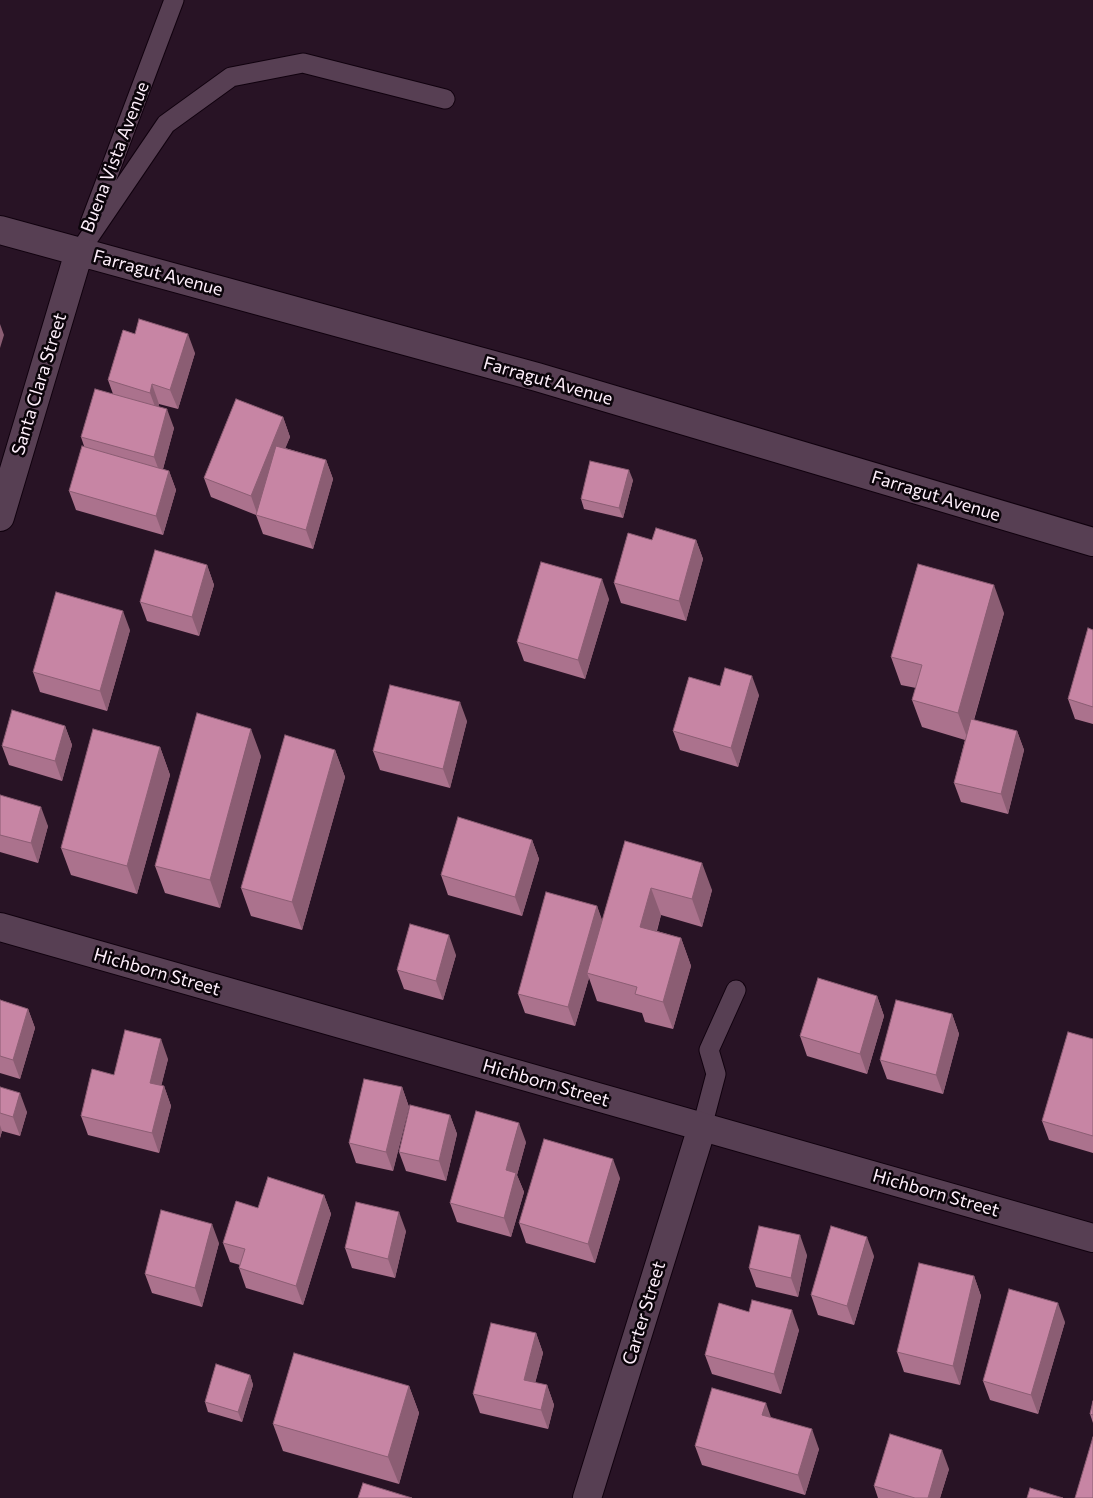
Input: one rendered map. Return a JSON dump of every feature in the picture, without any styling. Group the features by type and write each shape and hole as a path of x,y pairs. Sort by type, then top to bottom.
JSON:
{"street":[{"name":"Farragut Avenue","path":"0,230 537,377 1093,542"},
{"name":"Santa Clara Street","path":"0,517 79,252"},
{"name":"Hichborn Street","path":"0,927 1093,1238"},
{"name":"Carter Street","path":"587,1498 702,1127"}],"lane":[{"name":"Buena Vista Avenue","path":"79,252 174,0"},
{"name":"Buena Vista Avenue","path":"79,252 166,124 231,76 303,63 445,99"},
{"path":"702,1127 716,1074 709,1050 736,990"}],"building":[{"path":"139,319 188,334 170,390 152,384 150,393 108,380 123,330 135,334"},
{"path":"95,389 167,409 154,457 81,437"},
{"path":"236,399 283,417 251,496 204,478"},
{"path":"82,446 169,471 156,516 69,491"},
{"path":"276,446 326,460 306,530 256,515"},
{"path":"590,461 629,470 619,508 581,499"},
{"path":"656,528 696,540 679,601 614,583 628,533 652,540"},
{"path":"155,550 207,565 192,617 140,602"},
{"path":"541,562 602,579 578,660 517,642"},
{"path":"918,564 994,585 958,713 912,700 922,665 891,657"},
{"path":"56,592 123,611 100,691 33,672"},
{"path":"1088,628 1093,630 1093,707 1068,699"},
{"path":"725,668 752,676 731,748 673,731 689,677 720,686"},
{"path":"390,685 460,702 443,769 373,751"},
{"path":"12,710 65,726 55,761 2,746"},
{"path":"197,713 251,729 210,880 155,866"},
{"path":"971,719 1017,731 1001,794 954,783"},
{"path":"93,729 160,747 127,866 61,848"},
{"path":"285,735 335,750 292,902 241,888"},
{"path":"0,795 41,807 31,843 0,835"},
{"path":"458,817 532,840 515,897 441,875"},
{"path":"625,841 702,863 692,899 651,888 640,927 681,938 663,1002 635,994 637,987 587,973"},
{"path":"546,892 597,906 568,1007 518,994"},
{"path":"410,924 449,935 436,981 397,970"},
{"path":"818,978 877,996 860,1054 800,1036"},
{"path":"0,1000 28,1009 13,1060 0,1056"},
{"path":"896,1000 952,1014 936,1075 880,1060"},
{"path":"125,1030 161,1039 150,1083 164,1086 152,1133 81,1116 92,1069 114,1075"},
{"path":"1068,1032 1093,1039 1093,1136 1042,1121"},
{"path":"364,1079 402,1087 386,1152 349,1143"},
{"path":"0,1087 20,1093 13,1117 0,1113"},
{"path":"410,1105 450,1115 439,1161 399,1152"},
{"path":"476,1111 519,1123 506,1170 516,1173 504,1218 450,1203"},
{"path":"544,1139 613,1159 588,1244 519,1223"},
{"path":"268,1177 324,1195 296,1286 239,1268 245,1249 223,1243 236,1201 258,1208"},
{"path":"356,1202 399,1212 388,1259 345,1248"},
{"path":"161,1210 212,1224 195,1288 145,1274"},
{"path":"759,1226 800,1235 791,1278 749,1268"},
{"path":"831,1226 867,1237 847,1306 811,1295"},
{"path":"919,1263 974,1276 953,1366 897,1352"},
{"path":"1009,1289 1058,1303 1031,1395 983,1381"},
{"path":"752,1300 792,1310 774,1374 705,1355 719,1303 749,1312"},
{"path":"491,1323 536,1333 524,1380 547,1385 541,1410 473,1394"},
{"path":"294,1353 409,1386 388,1457 273,1424"},
{"path":"216,1364 250,1375 238,1412 205,1402"},
{"path":"712,1388 766,1403 762,1415 812,1429 798,1475 695,1446"},
{"path":"1093,1401 1093,1415 1090,1414"},
{"path":"890,1434 942,1450 928,1498 915,1498 874,1486"},
{"path":"1093,1437 1093,1498 1075,1498"},
{"path":"363,1483 412,1498 358,1498"},
{"path":"1030,1488 1063,1498 1027,1498"}]}
